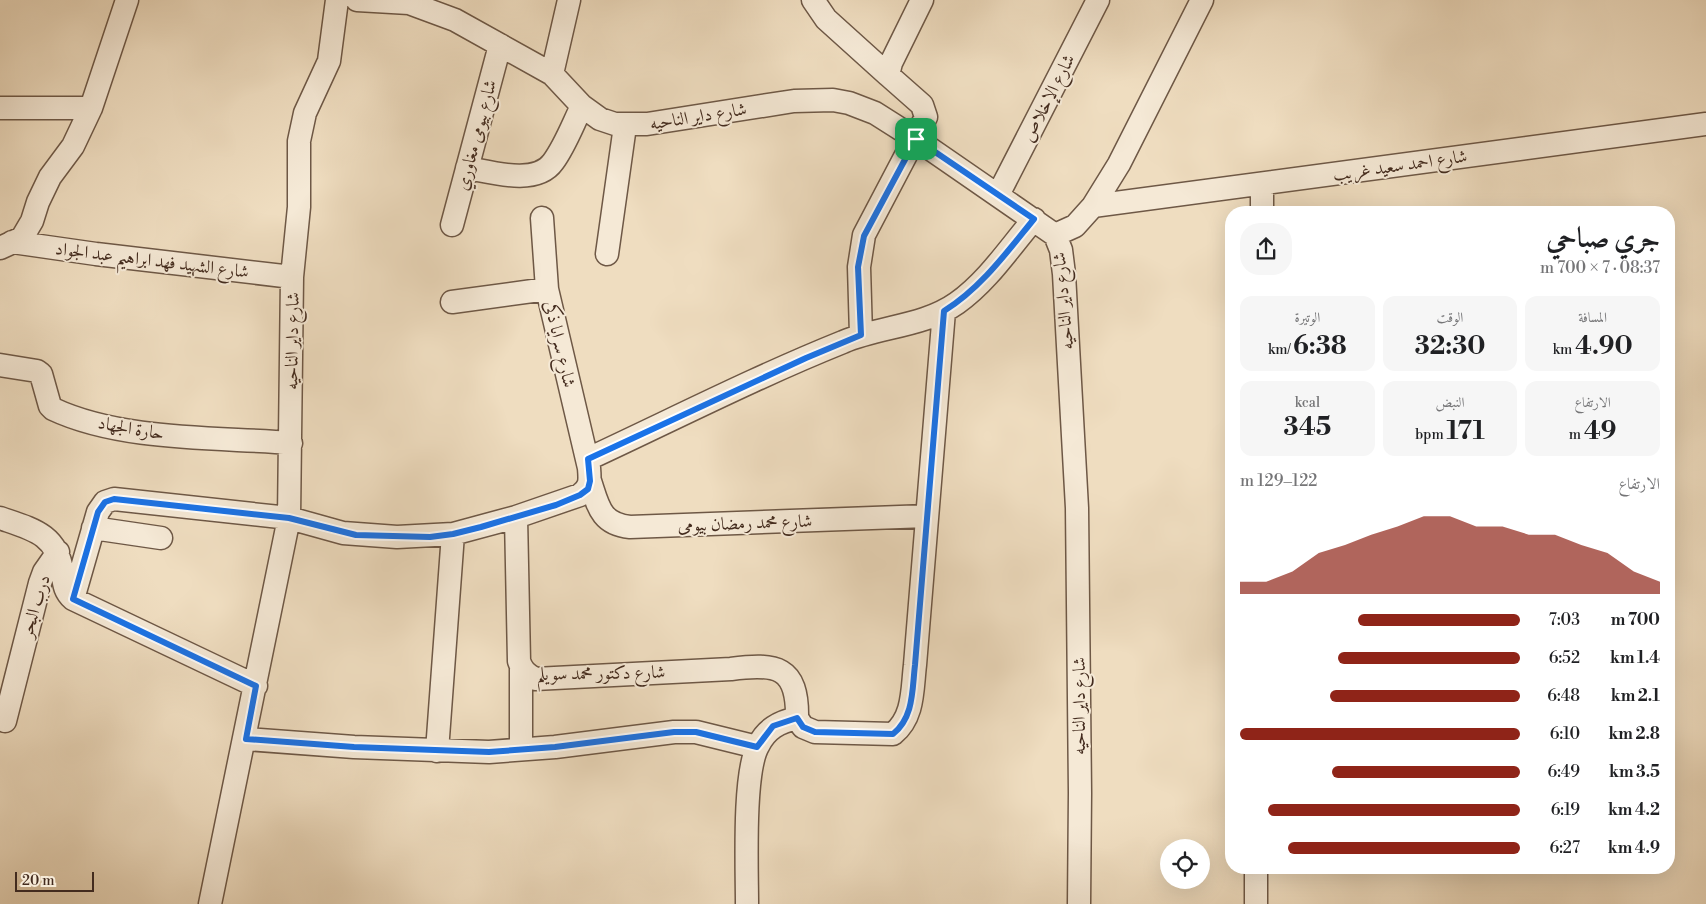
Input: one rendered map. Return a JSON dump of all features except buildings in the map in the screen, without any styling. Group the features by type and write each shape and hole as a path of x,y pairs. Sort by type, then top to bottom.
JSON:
{"street":[{"path":"6,245 22,238 32,221 38,202 50,177 72,146 92,108 127,0"},
{"name":"شارع داير الناحيه","path":"210,904 246,739 289,518 292,277 299,207 299,141 305,113 329,61 337,0"},
{"name":"شارع داير الناحيه","path":"357,0 409,2 455,20 552,74 582,106 600,118 625,126 794,101 833,100 875,113 1055,234 1061,250 1064,274 1077,508 1080,793 1079,904"},
{"path":"552,74 569,0"},
{"path":"813,0 826,19 922,105 927,112 916,139 864,236 858,267 861,335"},
{"path":"888,75 893,56 922,0"},
{"name":"شارع الإخلاص","path":"998,195 1098,0"},
{"path":"1055,234 1075,226 1093,206 1119,164 1202,0"},
{"name":"شارع بيومى مغاوري","path":"452,224 500,45"},
{"path":"467,168 496,173 530,175 543,171 553,163 582,106"},
{"path":"0,108 92,108"},
{"name":"شارع احمد سعيد غريب","path":"1093,206 1706,124"},
{"path":"607,254 625,126"},
{"path":"1262,184 1262,206"},
{"name":"شارع سرايا ذكى","path":"542,218 547,289 589,469"},
{"path":"73,599 98,512 105,502 114,499 289,518 356,535 406,537 453,534 516,517 580,495 588,489 589,469 806,358 861,335 928,318 944,311 958,302 986,277 1034,219"},
{"name":"شارع الشهيد فهد ابراهيم عبد الجواد","path":"6,245 292,277"},
{"path":"452,302 547,289"},
{"path":"747,904 749,788 757,747 773,726 797,718 803,727 815,732 893,734 904,726 909,712 915,665 944,311"},
{"name":"حارة الجهاد","path":"0,365 37,371 43,376 48,400 53,409 96,423 158,434 291,443"},
{"name":"شارع محمد رمضان بيومى","path":"589,469 599,507 606,519 617,526 630,528 927,516"},
{"name":"شارع دكتور محمد سويلم","path":"516,517 518,660 520,666 535,679 731,669 761,665 775,668 787,676 795,690 797,718"},
{"path":"0,518 43,535 53,543 58,552 65,588 73,599 256,686"},
{"path":"93,528 161,538"},
{"path":"437,751 453,534"},
{"name":"درب البحر","path":"5,721 40,583 44,572 58,552"},
{"path":"520,666 521,748"},
{"path":"246,739 437,751 489,752 521,748 555,747 674,732 696,732 757,747"},
{"path":"1256,874 1256,904"}],"route":[{"path":"916,139 1034,219 986,277 958,302 944,311 915,665 909,712 904,726 893,734 878,735 809,731 803,727 797,718 773,726 757,747 696,732 674,732 555,747 521,748 489,752 354,747 246,739 256,686 73,599 98,512 105,502 114,499 289,518 343,533 397,537 430,537 453,534 571,500 588,489 590,481 588,459 806,358 861,335 858,267 864,236 916,139"}]}
